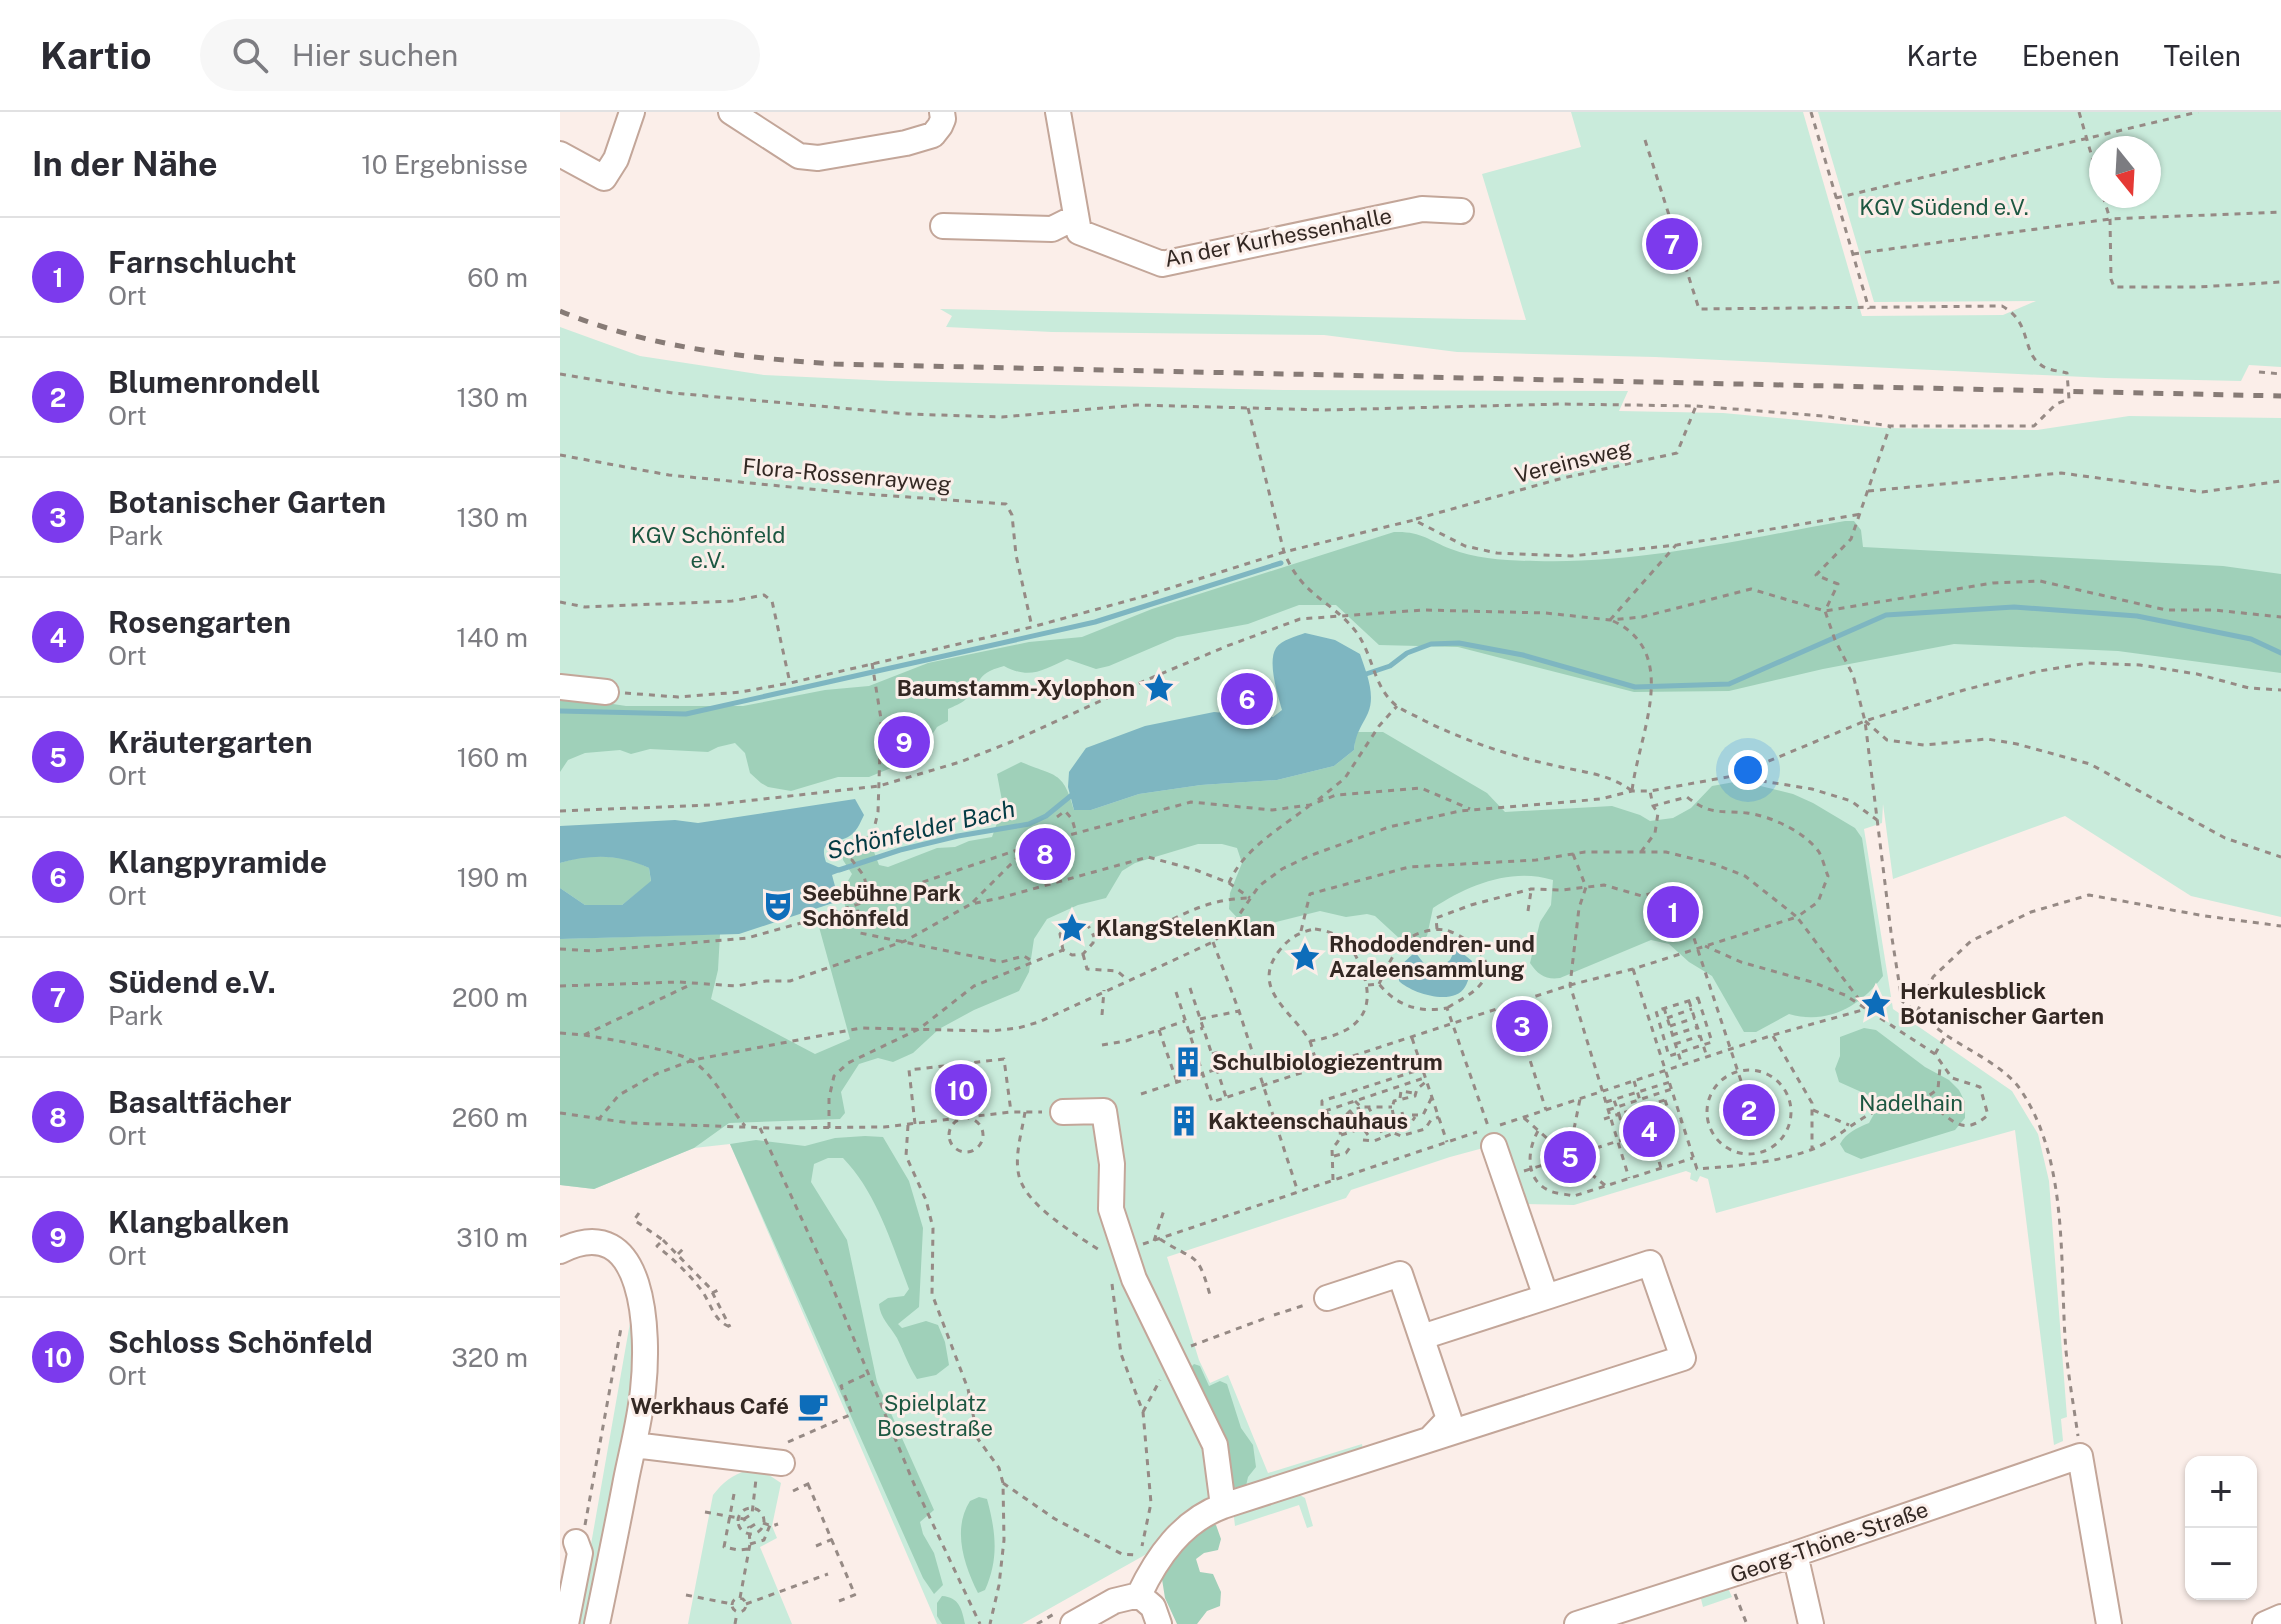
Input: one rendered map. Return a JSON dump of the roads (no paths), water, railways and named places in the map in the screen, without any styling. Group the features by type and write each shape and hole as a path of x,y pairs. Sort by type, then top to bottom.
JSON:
{"street":[{"path":"560,154 604,178 616,159 632,112"},
{"path":"731,112 799,156 818,158 906,143 933,135 943,119 942,112"},
{"path":"943,226 1052,229 1076,217 1058,112"},
{"name":"An der Kurhessenhalle","path":"1076,217 1079,232 1162,264 1422,209 1461,211"},
{"path":"560,687 606,692"},
{"path":"1063,1112 1104,1104 1112,1164 1111,1209 1116,1254 1134,1279 1215,1445 1223,1506"},
{"path":"1492,1137 1546,1297"},
{"path":"560,1251 591,1240 615,1248 636,1281 644,1315 643,1389 597,1624"},
{"path":"1139,1595 1154,1562 1188,1525 1205,1512 1683,1358 1650,1263 1422,1337"},
{"path":"1327,1298 1400,1274 1449,1419 1431,1438"},
{"path":"634,1445 781,1454"},
{"name":"Georg-Thöne-Straße","path":"1577,1624 1795,1554 2080,1456 2109,1624"},
{"path":"566,1624 580,1553 576,1542"},
{"path":"1795,1554 1811,1624"},
{"path":"1073,1624 1114,1601 1139,1595"},
{"path":"1139,1595 1153,1607 1159,1624"},
{"path":"2265,1624 2281,1617"}],"water":[{"path":"1305,633 1335,640 1360,654 1369,683 1370,706 1357,734 1354,750 1334,766 1277,780 1201,785 1139,794 1091,810 1074,810 1068,787 1069,772 1086,748 1145,726 1214,712 1273,717 1282,710 1274,679 1276,648"},
{"path":"855,799 864,815 858,827 848,837 829,843 824,849 826,862 845,870 832,875 839,901 739,934 560,939 560,888 585,905 622,905 651,881 649,868 627,860 594,857 560,863 560,826 675,820 698,823"},
{"path":"1456,948 1472,961 1468,982 1459,993 1432,996 1413,990 1399,981 1399,967 1415,952 1426,966 1437,970 1450,960"}],"waterway":[{"path":"560,711 686,714 1095,622 1281,563"},
{"name":"Schönfelder Bach","path":"1363,675 1390,666 1407,653 1431,644 1459,643 1523,655 1635,687 1729,684 1886,615 2014,607 2137,616 2251,639 2281,653"},
{"name":"Schönfelder Bach","path":"839,870 900,850 1029,824 1046,816 1073,794"}],"railway":[{"path":"560,311 626,334 695,349 835,364 2281,396"}],"place":[{"name":"Südend e.V.","path":"1672,244"},
{"name":"Baumstamm-Xylophon","path":"1159,688"},
{"name":"Klangpyramide","path":"1247,699"},
{"name":"Klangbalken","path":"904,742"},
{"name":"Basaltfächer","path":"1045,854"},
{"name":"Seebühne Park Schönfeld","path":"778,906"},
{"name":"Farnschlucht","path":"1673,912"},
{"name":"KlangStelenKlan","path":"1072,928"},
{"name":"Rhododendren- und Azaleensammlung","path":"1305,957"},
{"name":"Herkulesblick Botanischer Garten","path":"1876,1004"},
{"name":"Botanischer Garten","path":"1522,1026"},
{"name":"Schulbiologiezentrum","path":"1188,1062"},
{"name":"Schloss Schönfeld","path":"961,1090"},
{"name":"Blumenrondell","path":"1749,1110"},
{"name":"Kakteenschauhaus","path":"1184,1121"},
{"name":"Rosengarten","path":"1649,1131"},
{"name":"Kräutergarten","path":"1570,1157"},
{"name":"Werkhaus Café","path":"813,1406"}],"park label":[{"name":"KGV Südend e.V.","path":"1944,207"},
{"name":"KGV Schönfeld e.V.","path":"708,548"},
{"name":"Nadelhain","path":"1911,1103"},
{"name":"Spielplatz Bosestraße","path":"935,1416"}]}
